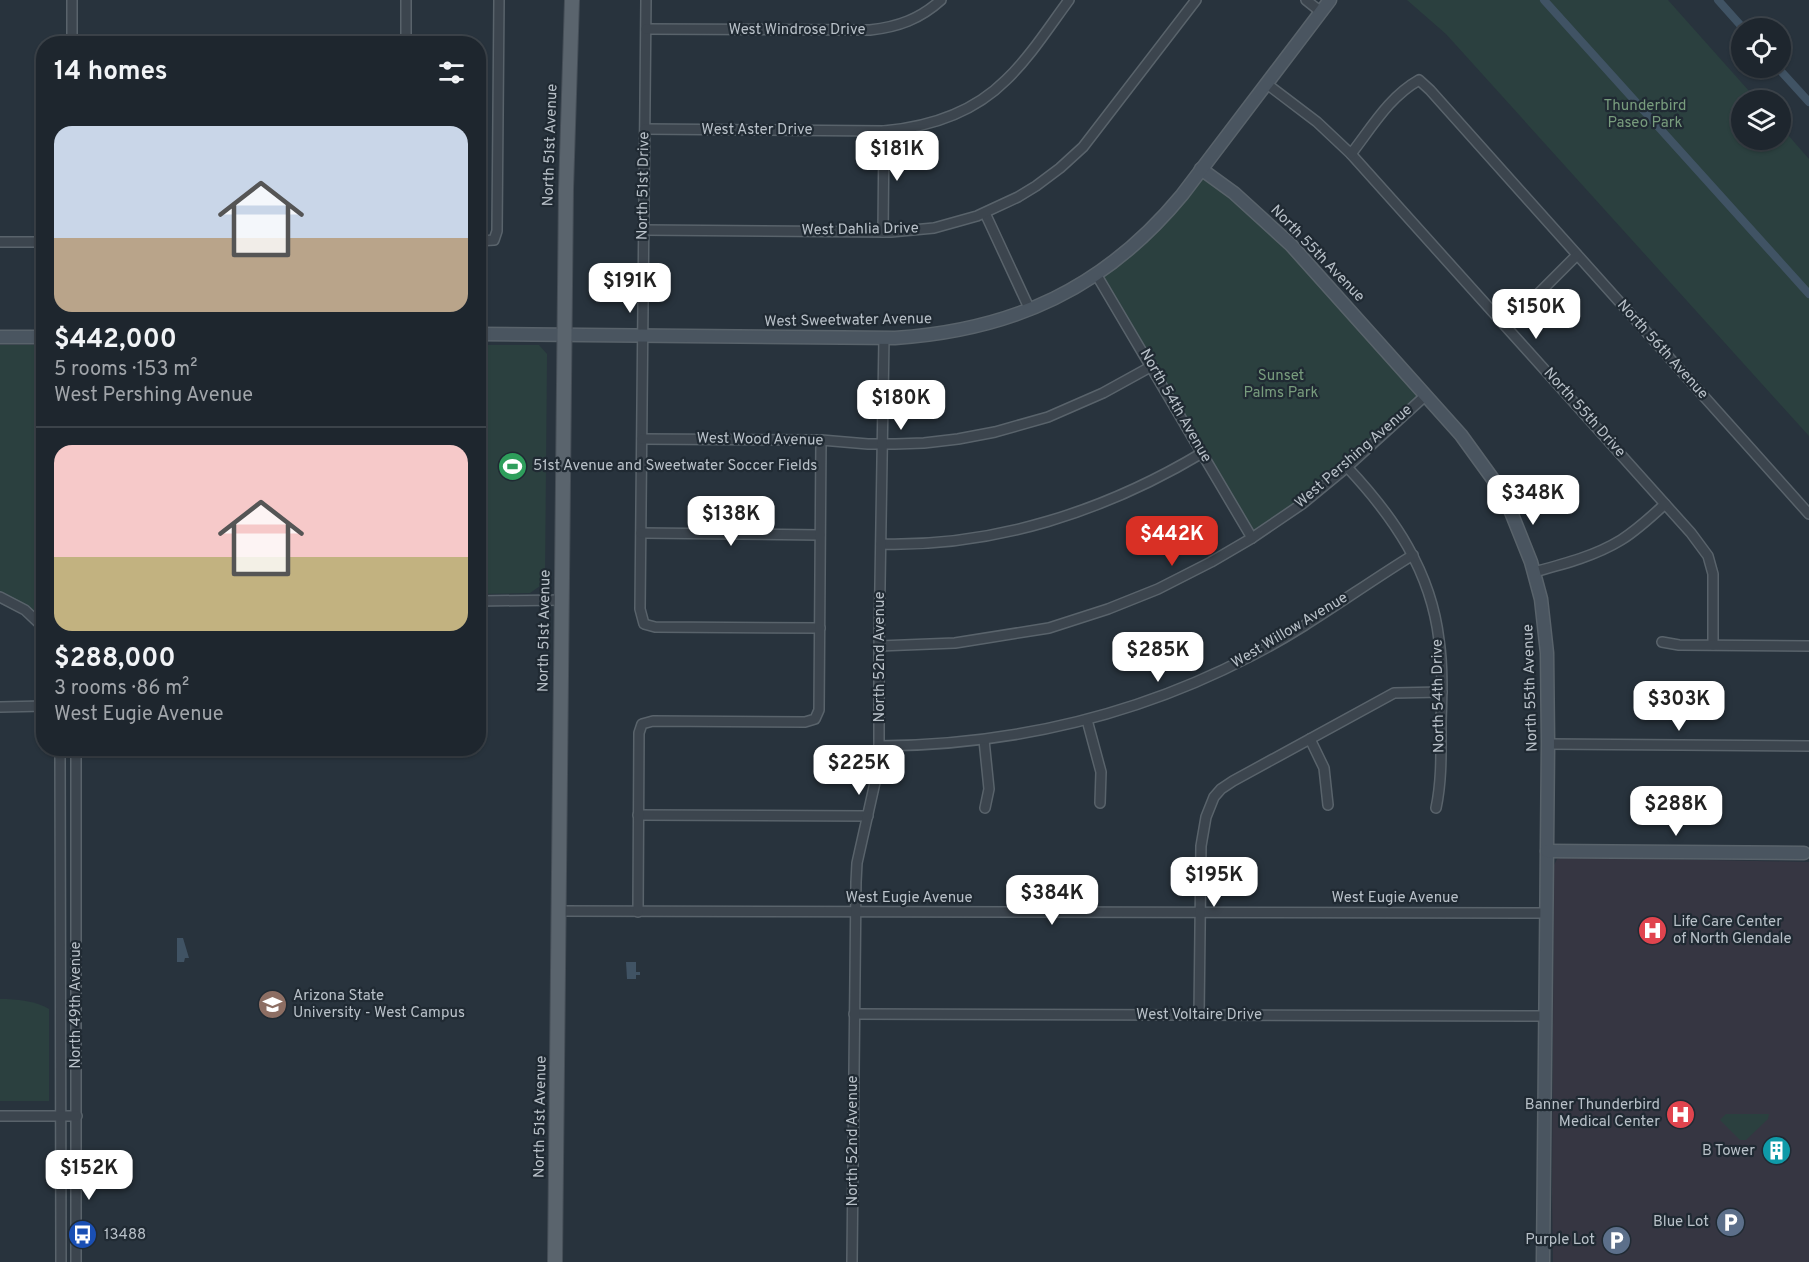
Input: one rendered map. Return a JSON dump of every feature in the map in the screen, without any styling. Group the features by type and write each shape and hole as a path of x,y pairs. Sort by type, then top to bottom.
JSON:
{"main road":[{"name":"North 51st Avenue","path":"555,1262 566,189 572,0"}],"street":[{"path":"72,0 72,36"},
{"path":"406,0 406,36"},
{"path":"486,240 494,240 496,231 499,0"},
{"name":"North 51st Drive","path":"646,0 640,609 644,624 655,627 820,628"},
{"name":"West Windrose Drive","path":"646,28 870,30 907,23 941,0"},
{"name":"West Aster Drive","path":"645,129 884,131 921,126 941,120 963,111 1006,81 1069,0"},
{"name":"West Dahlia Drive","path":"644,230 883,232 934,228 985,213 1036,186 1083,147 1196,0"},
{"path":"1306,0 1321,12"},
{"name":"West Sweetwater Avenue","path":"486,334 884,338 939,335 960,331 980,327 1030,310 1062,295 1096,274 1126,252 1156,224 1330,0"},
{"name":"North 56th Avenue","path":"1351,154 1390,103 1419,80 1492,158 1809,514"},
{"name":"North 55th Drive","path":"1267,84 1317,122 1351,154 1691,533 1708,556 1713,574 1713,645"},
{"path":"883,232 884,131"},
{"name":"North 55th Avenue","path":"1201,168 1234,193 1291,245 1461,435 1495,482 1511,512 1534,572 1543,610 1547,652 1543,1262"},
{"path":"985,213 1030,310"},
{"path":"0,242 36,242"},
{"path":"1506,326 1577,255"},
{"name":"North 54th Avenue","path":"1096,274 1252,538"},
{"path":"0,337 36,337"},
{"name":"North 52nd Avenue","path":"852,1262 857,863 876,778 879,746 884,338"},
{"name":"West Wood Avenue","path":"642,439 821,440 882,444 958,439 995,432 1048,417 1103,393 1152,366"},
{"name":"West Pershing Avenue","path":"879,646 955,643 1049,628 1108,609 1158,589 1252,538 1302,504 1425,396"},
{"path":"638,912 639,733 642,724 652,721 805,722 815,719 819,710 821,440"},
{"path":"881,544 921,544 991,536 1067,516 1144,484 1202,453"},
{"name":"North 54th Drive","path":"1347,466 1372,493 1413,555 1429,593 1436,619 1441,654 1442,692 1440,791 1436,808"},
{"path":"1534,572 1607,548 1622,540 1665,504"},
{"path":"641,533 820,535"},
{"name":"West Willow Avenue","path":"879,746 939,744 1039,732 1087,720 1168,694 1253,655 1413,555"},
{"path":"0,597 25,610 36,620"},
{"path":"486,601 562,600"},
{"path":"1662,642 1679,645 1809,646"},
{"path":"1199,1015 1201,846 1206,817 1214,797 1221,789 1233,782 1394,693 1442,692"},
{"path":"0,707 36,706"},
{"path":"1087,720 1101,772 1100,803"},
{"path":"1310,739 1324,768 1328,805"},
{"path":"984,740 989,789 985,808"},
{"path":"1548,744 1809,746"},
{"name":"North 49th Avenue","path":"60,756 61,1262"},
{"name":"North 49th Avenue","path":"76,756 76,1262"},
{"path":"638,814 868,816"},
{"path":"1547,851 1807,853"},
{"name":"West Eugie Avenue","path":"559,911 1546,914"},
{"name":"West Voltaire Drive","path":"854,1014 1544,1016"},
{"path":"0,1116 77,1116"}],"shaded area":[{"name":"Banner Thunderbird Medical Center","path":"1563,857 1809,862 1809,1262 1553,1262 1554,865 1557,859"},
{"path":"177,938 183,938 189,958 185,958 184,962 177,962"},
{"path":"626,962 636,962 636,972 640,972 640,975 636,975 636,979 627,979"}],"green space":[{"name":"Thunderbird Paseo Park","path":"1407,0 1668,0 1731,71 1731,78 1737,78 1748,90 1731,90 1731,150 1791,150 1791,138 1809,159 1809,436 1446,34"},
{"name":"Sunset Palms Park","path":"1201,169 1234,193 1425,396 1347,467 1252,538 1096,274 1106,267"},
{"path":"0,345 36,345 36,614 21,602 0,592"},
{"name":"51st Avenue and Sweetwater Soccer Fields","path":"486,345 539,345 547,354 545,577 540,586 530,593 486,594"},
{"path":"0,999 26,1001 49,1009 49,1101 0,1101"},
{"path":"1726,1114 1769,1114 1768,1119 1746,1140 1740,1140 1720,1120"}],"waterway":[{"path":"1544,0 1809,294"},
{"path":"1718,0 1734,18"},
{"path":"1787,78 1809,102"}],"place":[{"name":"51st Avenue and Sweetwater Soccer Fields","path":"512,466"},
{"name":"Life Care Center of North Glendale","path":"1652,931"},
{"name":"Arizona State University - West Campus","path":"272,1005"},
{"name":"Banner Thunderbird Medical Center","path":"1681,1114"},
{"name":"B Tower","path":"1776,1151"},
{"name":"Blue Lot","path":"1730,1222"},
{"name":"13488","path":"83,1235"},
{"name":"Purple Lot","path":"1616,1240"}]}
